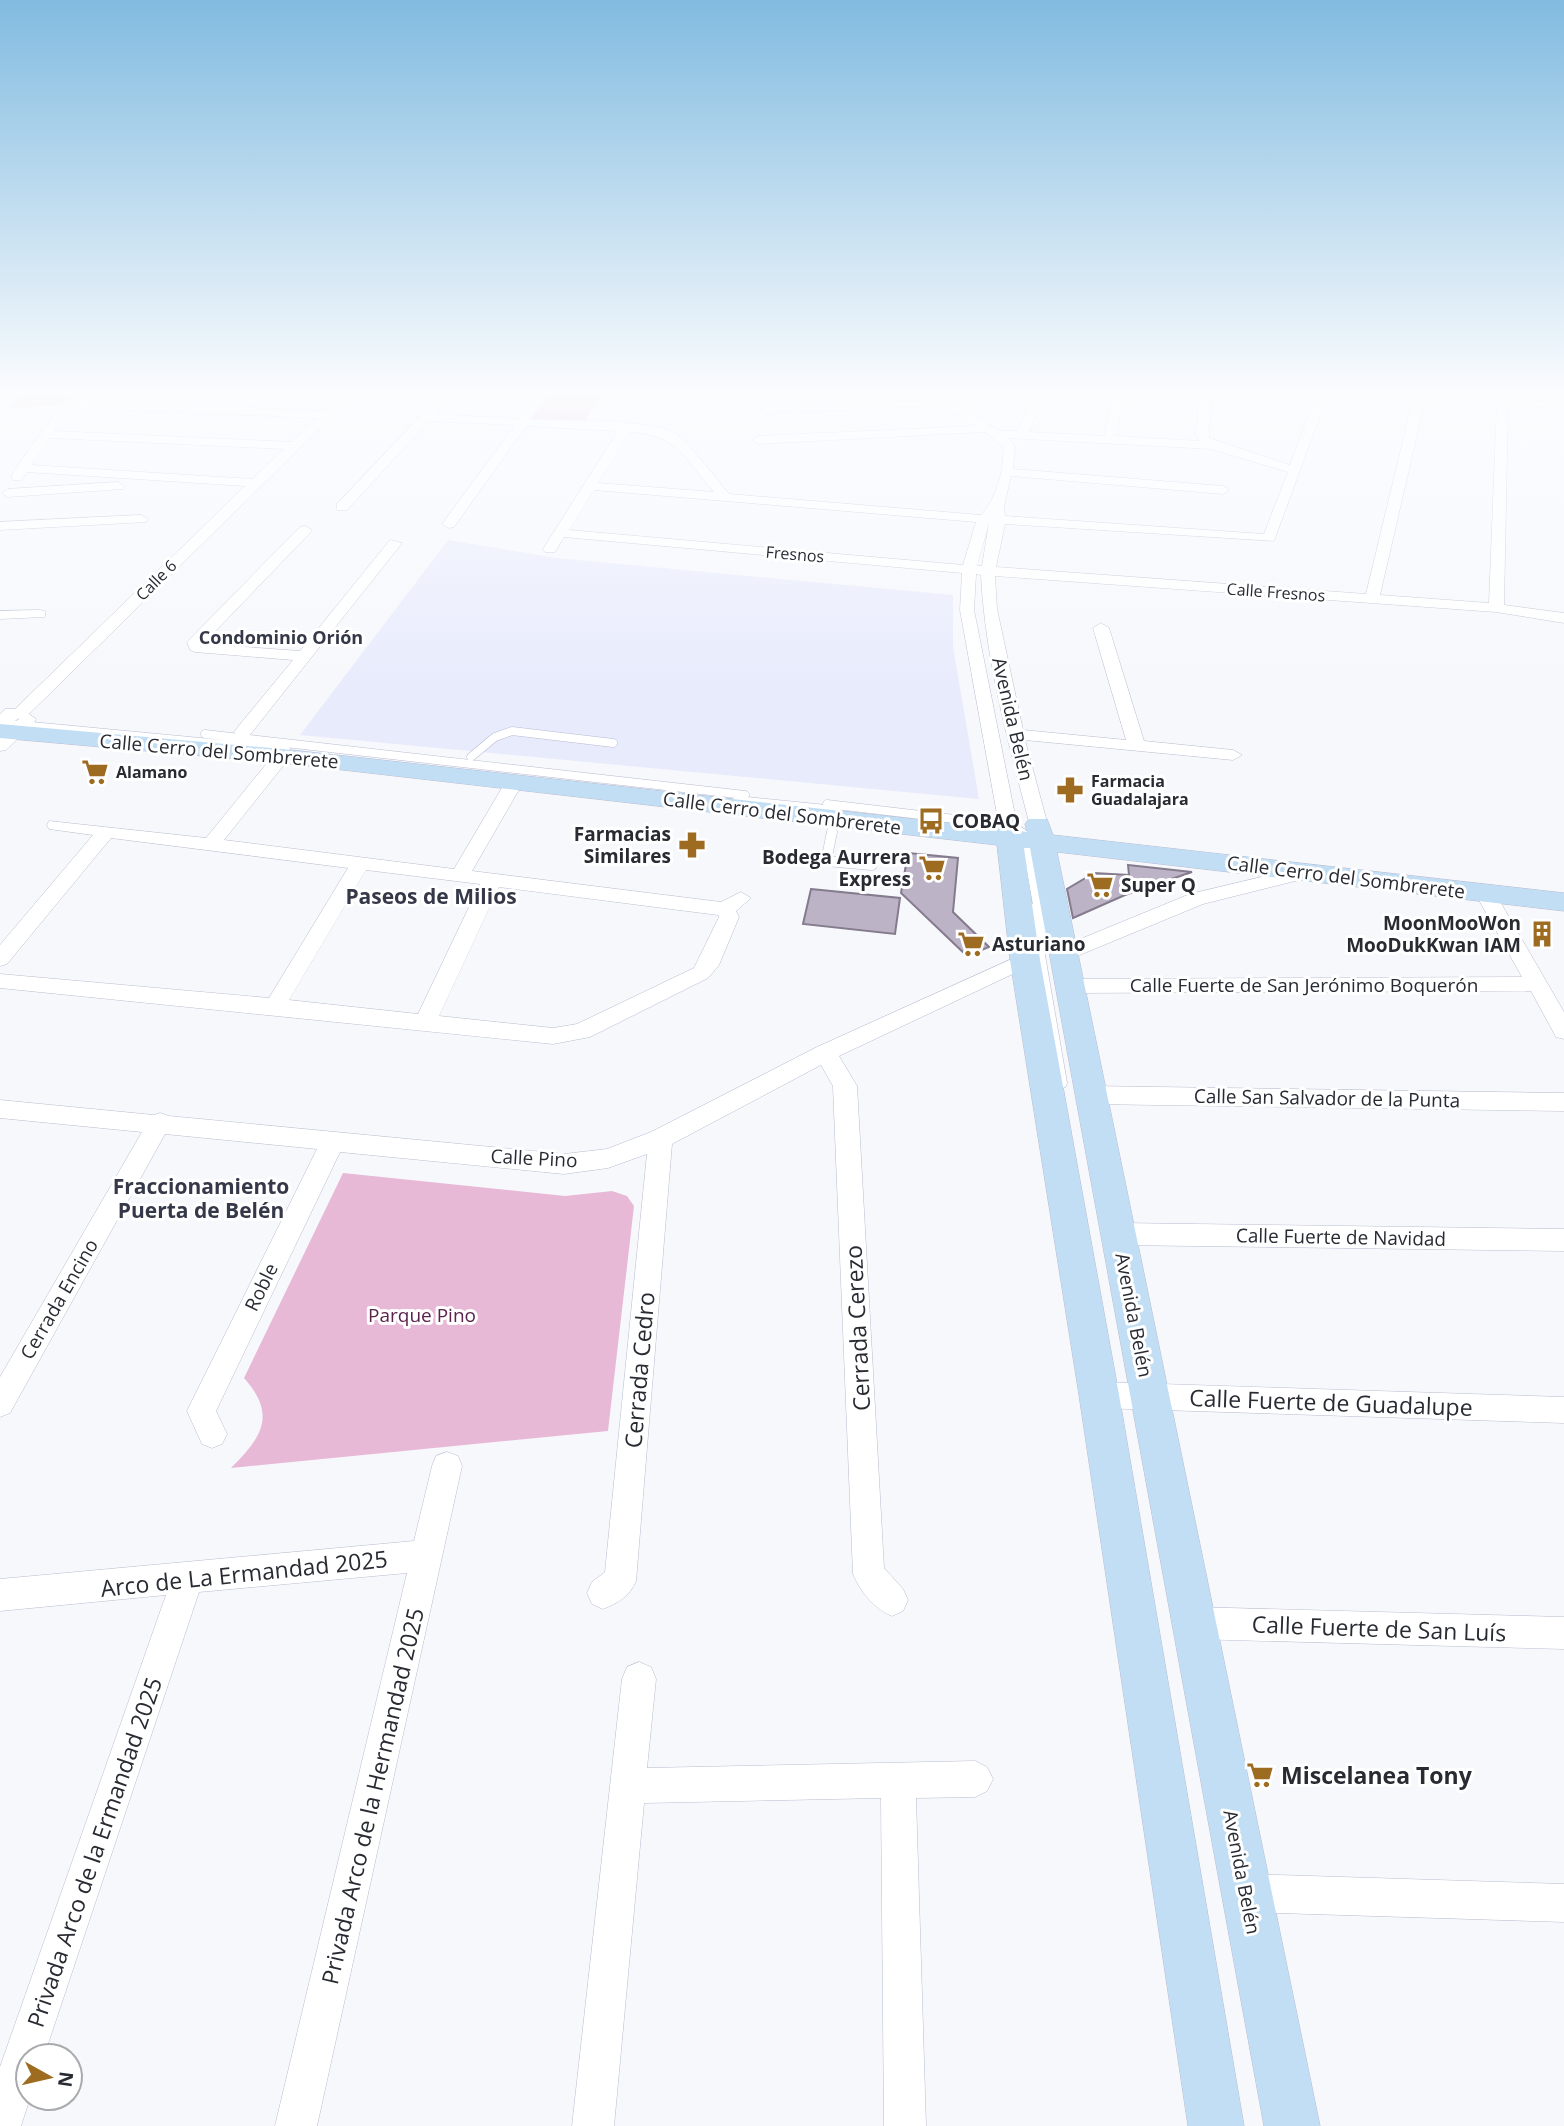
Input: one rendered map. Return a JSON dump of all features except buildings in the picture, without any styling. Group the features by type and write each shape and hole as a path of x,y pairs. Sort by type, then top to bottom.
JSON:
{"main road":[{"name":"Calle Cerro del Sombrerete","path":"10,722 243,732 471,757 1308,872 1564,902"},
{"name":"Calle Cerro del Sombrerete","path":"10,722 834,819 1564,882"},
{"name":"Avenida Belén","path":"1020,833 1053,967 1078,1097 1118,1234 1124,1395 1193,1623 1292,2126"},
{"name":"Avenida Belén","path":"1053,967 1124,1395 1216,2126"}],"street":[{"path":"4,498 99,490"},
{"name":"Calle 6","path":"10,722 249,490"},
{"path":"342,507 358,490"},
{"path":"449,524 475,490"},
{"path":"550,549 587,490"},
{"path":"646,490 1269,538 1287,490"},
{"path":"719,490 724,496"},
{"name":"Avenida Belén","path":"1001,490 969,569 967,610 1020,833"},
{"path":"1372,599 1398,490"},
{"path":"1496,608 1500,490"},
{"name":"Avenida Belén","path":"993,515 988,571 990,609 1015,734 1020,833"},
{"path":"0,526 141,519"},
{"path":"304,656 207,649 195,647 195,642 305,530"},
{"name":"Fresnos","path":"561,533 988,571"},
{"path":"243,732 395,543"},
{"name":"Calle Fresnos","path":"988,571 1496,608 1564,618"},
{"path":"0,615 40,614"},
{"path":"1101,628 1136,746"},
{"path":"1015,734 1233,755"},
{"path":"210,845 282,756"},
{"path":"459,876 515,781"},
{"path":"0,981 426,1021 553,1036 582,1031 701,973 708,965 733,903 492,880 56,825"},
{"path":"0,959 106,831"},
{"path":"275,1006 361,862"},
{"name":"Calle Pino","path":"0,1109 160,1122 564,1164 608,1158 660,1139 825,1053 1053,967 1197,899 1308,872"},
{"path":"426,1021 492,880"},
{"path":"1485,893 1564,1031"},
{"name":"Calle Fuerte de San Jerónimo Boquerón","path":"1053,967 1538,984"},
{"name":"Cerrada Cerezo","path":"825,1053 845,1086 869,1574 892,1600"},
{"name":"Calle San Salvador de la Punta","path":"1078,1097 1564,1102"},
{"name":"Cerrada Encino","path":"0,1404 160,1122"},
{"name":"Cerrada Cedro","path":"603,1593 620,1581 660,1139"},
{"name":"Roble","path":"212,1434 201,1410 333,1141"},
{"name":"Calle Fuerte de Navidad","path":"1118,1234 1564,1240"},
{"name":"Calle Fuerte de Guadalupe","path":"1124,1395 1564,1410"},
{"name":"Privada Arco de la Hermandad 2025","path":"296,2126 429,1555 447,1466"},
{"name":"Arco de La Ermandad 2025","path":"0,1595 429,1555"},
{"name":"Privada Arco de la Ermandad 2025","path":"0,2126 188,1578"},
{"name":"Calle Fuerte de San Luís","path":"1193,1623 1564,1633"},
{"path":"593,2126 639,1679"},
{"path":"628,1786 975,1779"},
{"path":"898,1781 905,2126"},
{"path":"1246,1893 1564,1903"}],"lane":[{"path":"10,722 285,749 1020,833"},
{"path":"471,757 495,737 512,732 613,743"},
{"path":"834,819 826,861 872,865"},
{"path":"1020,833 1078,1097"},
{"path":"1020,833 1050,950 1110,1274"}],"shaded area":[{"path":"448,540 556,558 953,595 953,647 979,799 300,735"}],"green space":[{"name":"Parque Pino","path":"343,1173 565,1196 612,1191 627,1196 634,1206 608,1431 231,1468 251,1446 262,1425 260,1403 244,1378"}],"place":[{"name":"Alamano","path":"95,772"},
{"name":"Farmacia Guadalajara","path":"1070,790"},
{"name":"COBAQ","path":"931,821"},
{"name":"Farmacias Similares","path":"692,845"},
{"name":"Bodega Aurrera Express","path":"932,868"},
{"name":"Super Q","path":"1100,885"},
{"name":"MoonMooWon MooDukKwan IAM","path":"1542,934"},
{"name":"Asturiano","path":"971,944"},
{"name":"Miscelanea Tony","path":"1260,1775"}],"district":[{"name":"Condominio Orión","path":"281,637"},
{"name":"Paseos de Milios","path":"431,896"},
{"name":"Fraccionamiento Puerta de Belén","path":"201,1198"}]}
